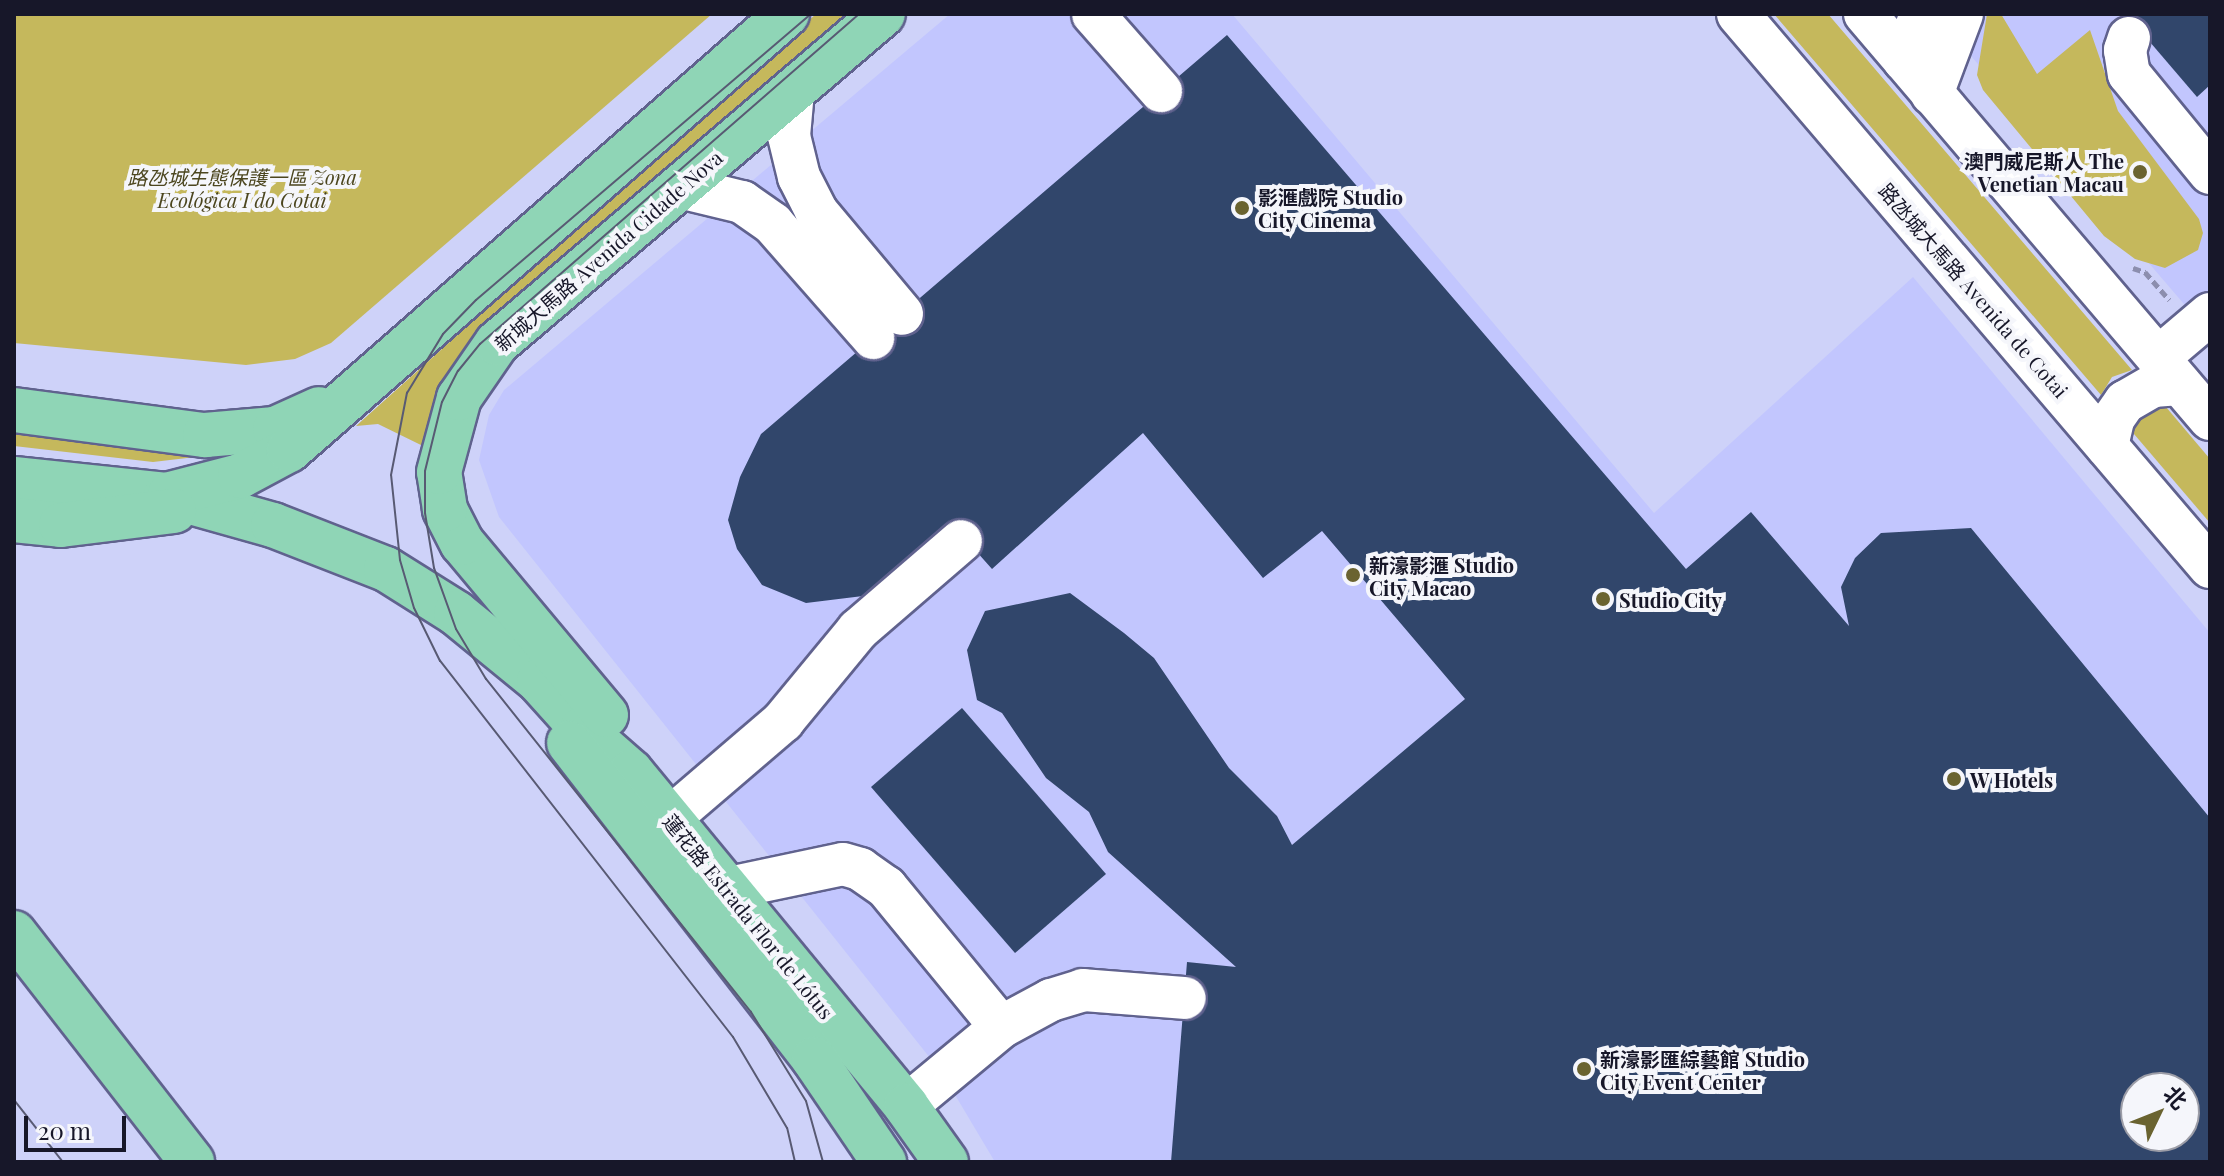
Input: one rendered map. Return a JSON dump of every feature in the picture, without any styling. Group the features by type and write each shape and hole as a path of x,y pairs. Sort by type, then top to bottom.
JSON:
{"main road":[{"path":"14,520 105,522 184,500 263,467 320,426 386,362 787,14"},
{"name":"新城大馬路 Avenida Cidade Nova","path":"631,772 604,710 462,543 445,509 439,472 459,398 497,343 883,14"},
{"path":"14,410 205,435 249,433 305,417 386,362"},
{"path":"14,479 184,500"},
{"name":"蓮花路 Estrada Flor de Lótus","path":"184,500 339,547 386,569 486,636 539,681 582,729 631,772 670,818 906,1106 946,1162"},
{"name":"蓮花路 Estrada Flor de Lótus","path":"539,681 546,712 814,1059 884,1162"},
{"path":"14,933 192,1162"},
{"path":"14,951 51,983"}],"street":[{"path":"1093,14 1171,83 1126,14"},
{"name":"路氹城大馬路 Avenida de Cotai","path":"1738,14 2210,567"},
{"path":"1865,14 2210,419"},
{"path":"1904,60 1921,14"},
{"path":"1932,94 1962,14"},
{"path":"2129,38 2125,50 2129,74 2210,173"},
{"path":"680,187 742,202 773,224 887,326 816,211 799,177 789,136 793,91"},
{"path":"2107,446 2113,419 2125,402 2153,386 2169,371 2210,314"},
{"path":"670,818 783,721 858,630 961,541"},
{"path":"729,888 843,864 860,869 886,887 1001,1027"},
{"path":"906,1106 1001,1027 1083,990 1185,998"}],"shaded area":[{"name":"新濠影滙 Studio City Macao","path":"950,14 1232,14 1654,513 1913,277 2210,633 2210,1162 995,1162 942,1073 499,517 479,460 489,415 504,390"},
{"name":"澳門威尼斯人 The Venetian Macau","path":"1935,14 2210,14 2210,335 2208,332"}],"green space":[{"name":"路氹城生態保護一區 Zona Ecológica I do Cotai","path":"14,14 712,14 331,343 295,359 246,365 14,343"},
{"path":"816,14 858,14 471,341 442,382 423,446 378,424 356,426"},
{"path":"1774,14 1828,14 2132,370 2112,377 2101,395"},
{"path":"1987,14 2001,14 2037,74 2090,30 2118,111 2199,219 2203,233 2198,250 2165,268 2135,259 2104,236 1983,90 1977,75"},
{"path":"2151,406 2166,407 2210,459 2210,523 2134,434 2134,423"},
{"path":"14,433 204,456 153,462 14,446"}],"building":[{"path":"2126,14 2210,14 2210,85 2197,97"},
{"name":"新濠影滙 Studio City Macao","path":"1227,35 1686,569 1751,512 1849,626 1841,587 1855,558 1881,533 1971,528 2210,818 2210,1162 1171,1162 1187,962 1236,967 1108,852 1089,812 1046,778 1002,713 977,700 967,650 985,611 1070,593 1124,633 1154,658 1229,768 1277,816 1292,845 1465,699 1322,531 1263,578 1143,433 992,569 952,524 863,596 806,603 762,585 737,549 728,520 740,477 761,434"},
{"path":"962,708 1106,874 1015,953 871,787"}],"tram line":[{"path":"795,1162 787,1128 733,1037 440,661 414,608 400,560 391,475 407,393 443,334 476,300 811,14"},
{"path":"823,1162 806,1101 751,1012 486,679 456,629 434,568 425,513 425,471 442,402 458,371 480,344 859,14"},
{"path":"14,1100 63,1162"}],"place":[{"name":"澳門威尼斯人 The Venetian Macau","path":"2140,172"},
{"name":"影滙戲院 Studio City Cinema","path":"1242,208"},
{"name":"新濠影滙 Studio City Macao","path":"1353,575"},
{"name":"Studio City","path":"1603,599"},
{"name":"W Hotels","path":"1954,779"},
{"name":"新濠影匯綜藝館 Studio City Event Center","path":"1584,1069"}]}
